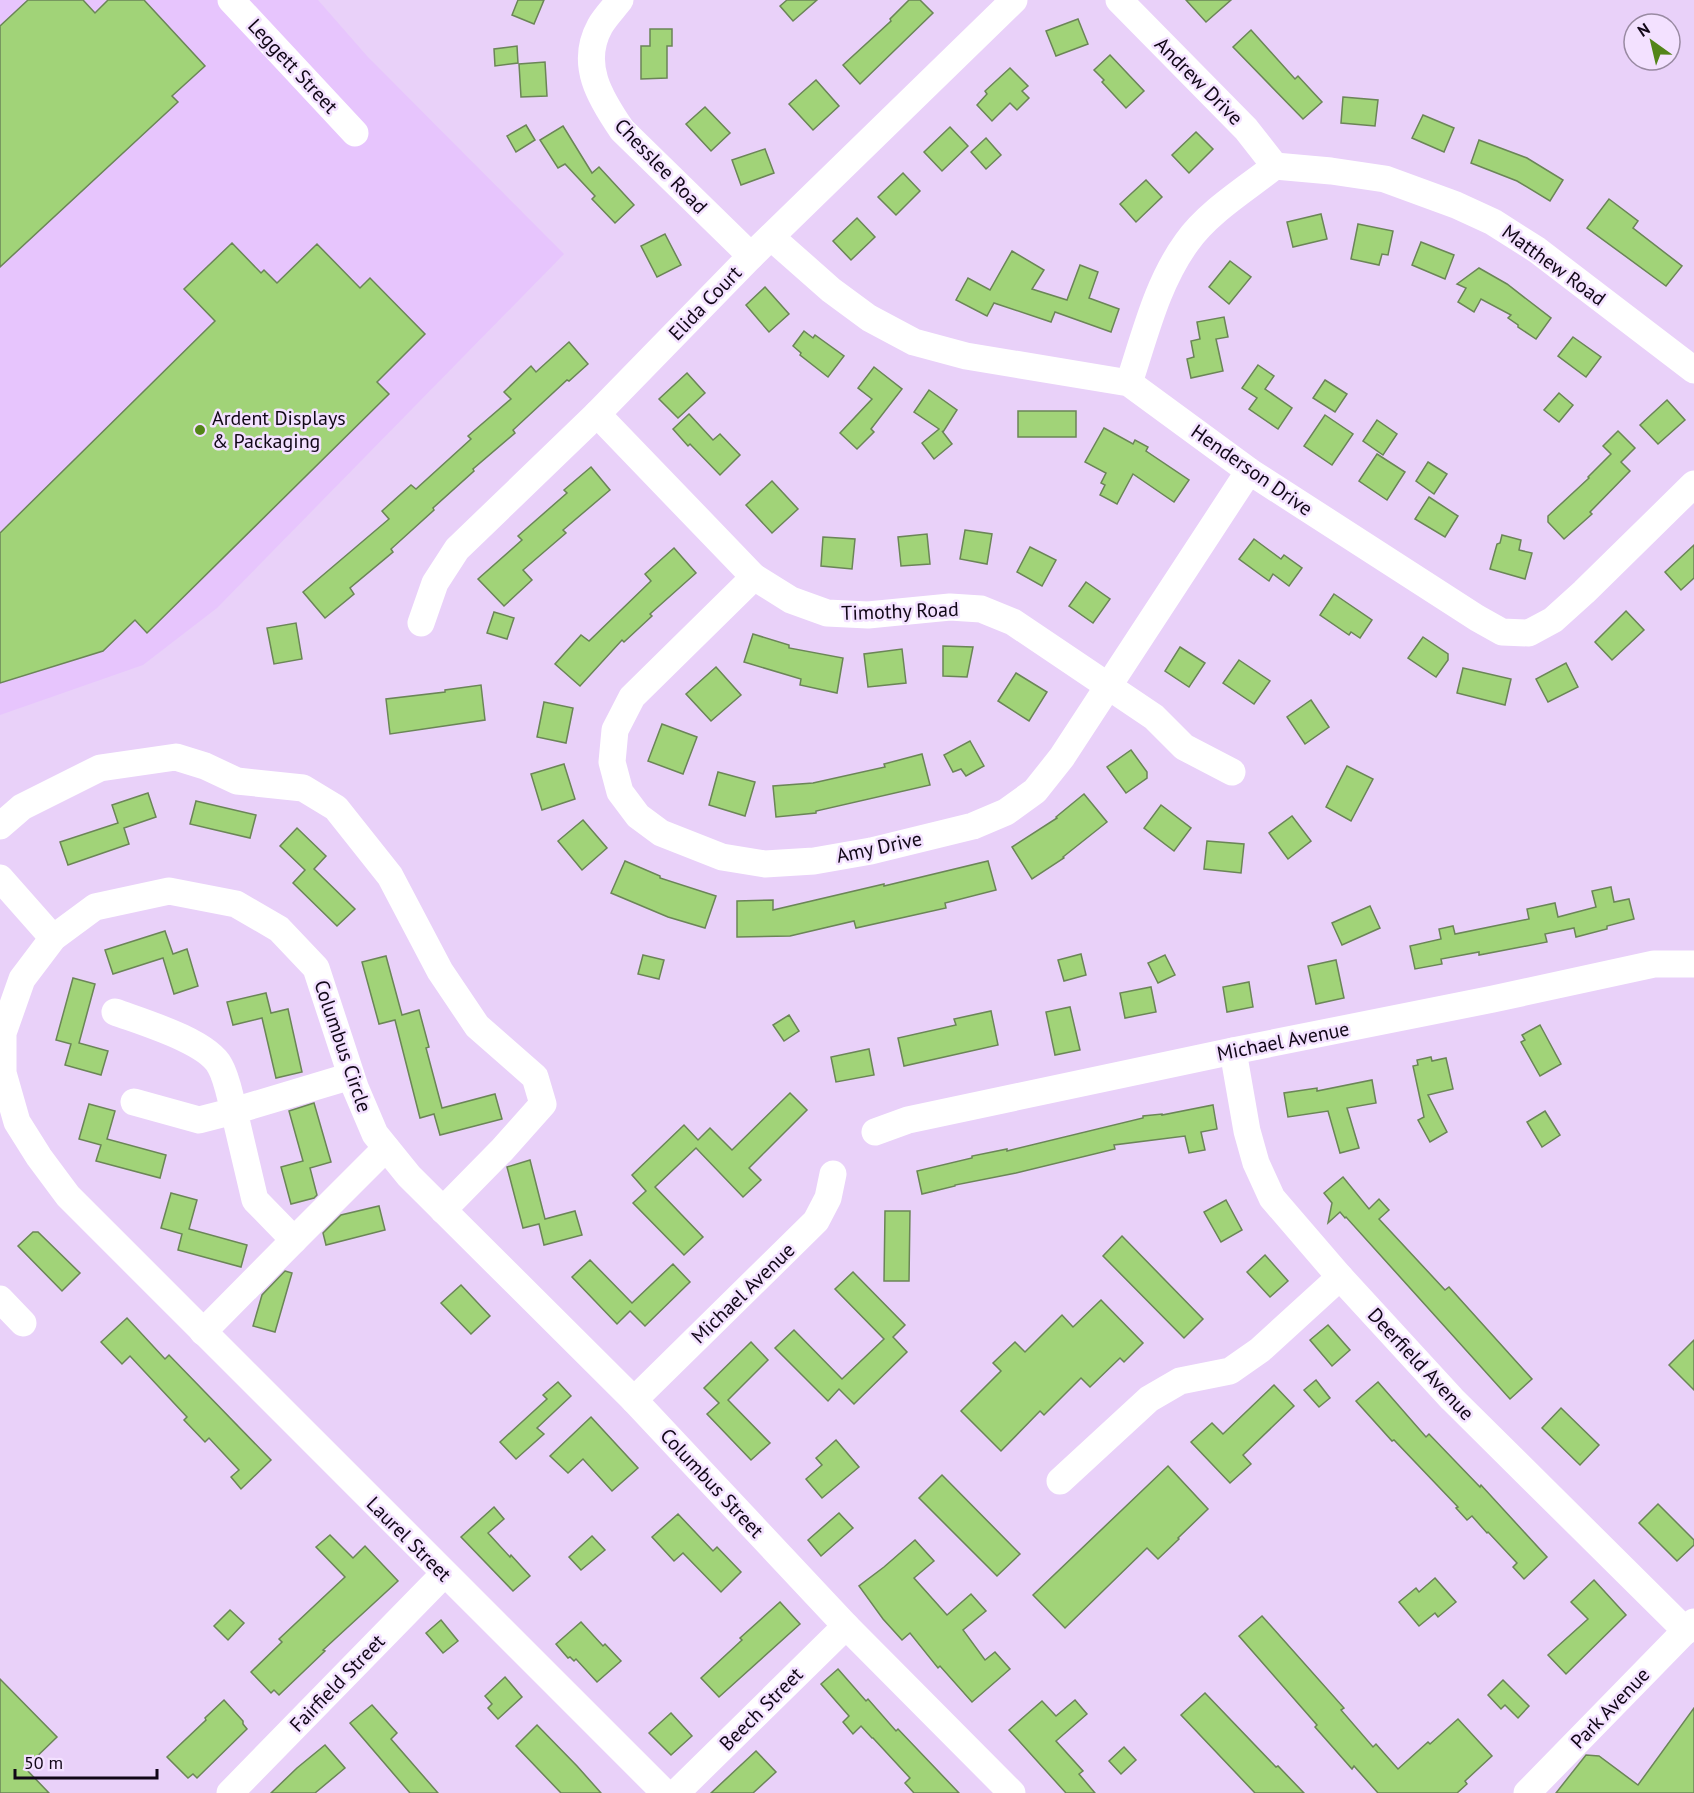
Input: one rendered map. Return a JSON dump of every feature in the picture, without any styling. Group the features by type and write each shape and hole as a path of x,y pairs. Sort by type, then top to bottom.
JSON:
{"street":[{"name":"Leggett Street","path":"231,0 355,133"},
{"name":"Chesslee Road","path":"620,0 600,26 591,54 594,82 606,107 622,130 751,256"},
{"name":"Elida Court","path":"421,623 435,583 457,549 597,414 751,256 1014,0"},
{"name":"Andrew Drive","path":"1119,0 1246,129 1275,166"},
{"name":"Matthew Road","path":"1275,166 1330,171 1385,180 1456,205 1493,222 1538,250 1694,370"},
{"path":"1129,383 1164,282 1187,241 1209,218 1275,166"},
{"name":"Henderson Drive","path":"771,237 831,290 869,318 914,342 966,356 1129,383 1250,471 1502,632 1529,633 1553,620 1694,484"},
{"name":"Timothy Road","path":"597,414 754,577 790,600 827,614 868,615 950,607 981,609 1013,622 1154,717 1184,747 1232,772"},
{"name":"Amy Drive","path":"754,577 632,697 615,730 612,762 620,792 638,816 661,833 722,857 765,864 814,861 870,851 973,826 1006,812 1035,791 1062,757 1250,471"},
{"path":"0,826 22,807 99,768 176,757 205,766 237,781 303,788 336,808 390,876 440,971 477,1026 535,1077 543,1104 443,1210"},
{"path":"0,879 53,938"},
{"name":"Columbus Circle","path":"154,1284 68,1196 39,1158 17,1122 3,1073 3,1033 22,979 53,938 95,907 169,891 236,903 279,929 316,968 351,1076 375,1134 409,1176"},
{"name":"Michael Avenue","path":"875,1132 908,1120 1654,964 1694,964"},
{"path":"115,1012 201,1047 220,1065 234,1111 255,1200 294,1240"},
{"name":"Deerfield Avenue","path":"1233,1051 1247,1131 1256,1163 1272,1198 1340,1277 1452,1399 1690,1627"},
{"path":"134,1102 199,1120 351,1076"},
{"path":"203,1332 386,1148"},
{"name":"Michael Avenue","path":"634,1400 816,1221 828,1198 833,1174"},
{"name":"Columbus Street","path":"409,1176 634,1400 846,1626 1012,1793"},
{"path":"1060,1481 1149,1398 1180,1382 1230,1371 1260,1350 1340,1277"},
{"name":"Laurel Street","path":"154,1284 665,1793"},
{"path":"0,1299 23,1323"},
{"name":"Fairfield Street","path":"230,1793 444,1574"},
{"name":"Beech Street","path":"676,1793 846,1626"},
{"name":"Park Avenue","path":"1527,1793 1690,1627"}],"shaded area":[{"path":"0,0 318,0 367,56 564,254 217,608 143,665 0,715"}],"building":[{"path":"28,0 83,0 95,13 108,0 144,0 205,66 172,96 178,102 0,267 0,26"},
{"path":"518,0 544,0 534,24 512,15"},
{"path":"787,0 817,0 793,21 780,6"},
{"path":"909,0 920,0 933,13 860,84 843,65 891,21 890,19"},
{"path":"1186,0 1231,0 1206,22"},
{"path":"1078,19 1088,44 1056,56 1046,31"},
{"path":"650,29 672,29 672,46 667,46 667,78 641,79 641,46 650,46"},
{"path":"1251,30 1295,79 1298,76 1322,102 1303,119 1233,47"},
{"path":"517,46 518,63 495,66 494,49"},
{"path":"1110,55 1144,91 1126,108 1094,70"},
{"path":"545,62 547,96 521,97 519,64"},
{"path":"1010,68 1028,86 1022,91 1029,98 1017,110 1010,103 992,121 977,105 987,94 985,91"},
{"path":"816,80 839,106 813,130 789,104"},
{"path":"1343,97 1378,100 1375,126 1341,123"},
{"path":"705,107 730,133 711,151 686,124"},
{"path":"1423,115 1454,128 1444,152 1412,138"},
{"path":"526,125 535,140 516,152 507,136"},
{"path":"563,126 592,173 599,167 634,205 615,223 592,199 595,196 565,164 558,168 540,140"},
{"path":"950,127 968,146 942,171 924,152"},
{"path":"1196,132 1213,149 1189,173 1172,155"},
{"path":"986,138 1001,155 986,169 971,152"},
{"path":"1479,140 1527,158 1563,180 1550,201 1517,181 1471,163"},
{"path":"765,149 774,173 741,185 732,160"},
{"path":"903,173 920,191 896,215 878,197"},
{"path":"1146,180 1162,197 1136,222 1120,204"},
{"path":"1609,199 1638,221 1633,228 1682,266 1666,286 1587,228"},
{"path":"1321,214 1327,239 1293,247 1287,222"},
{"path":"857,218 875,237 851,260 833,241"},
{"path":"1358,224 1393,231 1388,255 1382,254 1379,265 1351,259"},
{"path":"665,234 681,265 657,277 641,246"},
{"path":"1421,242 1454,255 1445,279 1412,265"},
{"path":"232,243 261,273 264,270 277,283 317,244 360,288 370,278 425,334 377,382 389,394 147,633 135,620 103,651 0,683 0,533 215,321 184,289"},
{"path":"1012,251 1044,270 1032,289 1067,300 1080,265 1098,272 1089,298 1119,309 1111,332 1055,312 1051,322 994,303 987,316 956,300 968,278 990,290"},
{"path":"1230,261 1251,277 1229,304 1209,287"},
{"path":"1479,268 1507,284 1551,318 1536,339 1508,318 1511,315 1481,299 1474,312 1458,302 1466,288 1457,284"},
{"path":"765,287 789,314 769,332 746,305"},
{"path":"1224,317 1228,337 1216,339 1223,371 1191,378 1187,359 1194,357 1191,341 1200,339 1197,322"},
{"path":"804,331 813,338 815,335 844,356 828,377 800,355 801,353 793,346"},
{"path":"1573,337 1601,357 1586,377 1558,356"},
{"path":"569,342 588,364 569,381 567,380 513,430 515,433 473,469 474,471 391,549 393,552 350,588 354,594 325,618 303,592 389,519 382,511 411,485 416,489 471,439 468,436 511,399 504,392 531,366 536,372"},
{"path":"1258,365 1274,376 1265,389 1292,408 1278,429 1249,409 1257,398 1242,388"},
{"path":"874,367 902,389 871,429 874,432 857,449 840,433 872,399 858,388"},
{"path":"687,373 705,393 678,418 659,399"},
{"path":"1325,380 1347,394 1335,412 1313,398"},
{"path":"929,390 957,410 942,431 952,444 934,459 922,443 939,429 914,412"},
{"path":"1559,393 1573,405 1559,422 1544,410"},
{"path":"1667,400 1685,420 1658,444 1640,425"},
{"path":"1018,411 1076,411 1076,437 1018,437"},
{"path":"689,414 713,440 720,434 740,455 720,475 673,429"},
{"path":"1325,415 1353,434 1332,465 1304,446"},
{"path":"1377,420 1397,434 1383,455 1363,441"},
{"path":"1104,428 1133,444 1135,440 1148,447 1146,451 1189,480 1174,502 1133,474 1117,504 1100,495 1105,485 1101,483 1106,473 1085,462"},
{"path":"1618,431 1635,448 1621,462 1630,471 1590,512 1592,514 1564,539 1548,522 1548,516 1611,454 1603,446"},
{"path":"1377,454 1405,472 1387,500 1359,481"},
{"path":"1428,462 1447,474 1434,494 1416,481"},
{"path":"591,467 610,490 563,530 566,533 523,570 532,580 504,606 478,579 522,540 518,536 567,493 564,490"},
{"path":"772,481 798,509 772,533 746,505"},
{"path":"1429,497 1458,516 1445,537 1415,519"},
{"path":"965,530 992,534 987,564 960,559"},
{"path":"927,534 930,564 901,566 898,537"},
{"path":"1502,535 1521,540 1519,550 1532,553 1525,579 1490,569"},
{"path":"823,537 855,539 852,569 821,566"},
{"path":"1254,539 1281,559 1284,555 1302,568 1289,586 1273,574 1269,581 1239,559"},
{"path":"1694,545 1694,578 1681,590 1665,572"},
{"path":"1030,547 1056,560 1042,586 1017,572"},
{"path":"674,548 696,573 650,614 652,616 624,642 622,640 580,686 555,664 581,635 589,641 651,581 645,574"},
{"path":"1086,582 1110,599 1093,623 1069,606"},
{"path":"1334,594 1372,620 1360,638 1351,632 1349,635 1320,615"},
{"path":"1626,611 1644,630 1612,660 1595,642"},
{"path":"494,612 514,618 507,639 487,633"},
{"path":"296,623 302,659 274,664 267,628"},
{"path":"753,634 789,645 789,648 843,658 837,693 800,685 801,679 744,662"},
{"path":"1423,637 1448,654 1448,660 1436,677 1408,658"},
{"path":"943,646 973,647 967,677 943,676"},
{"path":"1180,647 1205,663 1189,687 1165,671"},
{"path":"902,649 906,683 868,687 864,654"},
{"path":"1239,660 1270,681 1254,704 1223,683"},
{"path":"1566,663 1578,687 1548,702 1536,679"},
{"path":"716,667 741,695 711,721 686,694"},
{"path":"1463,668 1511,679 1505,705 1457,693"},
{"path":"1016,673 1047,692 1029,721 998,701"},
{"path":"481,685 485,720 390,734 386,699"},
{"path":"1311,700 1329,727 1305,744 1287,717"},
{"path":"544,702 573,708 566,743 537,737"},
{"path":"662,724 697,737 683,774 648,761"},
{"path":"970,741 984,766 966,776 961,769 953,772 944,755"},
{"path":"1131,750 1147,772 1147,778 1126,793 1107,767"},
{"path":"922,754 930,785 816,811 816,813 776,817 773,786 813,783 885,767 884,764"},
{"path":"564,764 575,799 542,810 531,774"},
{"path":"1347,766 1373,779 1351,821 1326,807"},
{"path":"718,772 755,782 745,816 709,805"},
{"path":"148,793 156,817 124,828 129,844 68,865 60,842 118,823 112,805"},
{"path":"1084,794 1107,822 1064,858 1032,879 1012,847 1057,818"},
{"path":"196,801 256,815 250,838 190,824"},
{"path":"1161,805 1191,828 1174,851 1144,828"},
{"path":"1292,816 1311,841 1288,859 1269,833"},
{"path":"583,820 607,848 582,870 558,841"},
{"path":"297,828 326,856 314,869 355,909 337,926 293,883 305,870 280,846"},
{"path":"1207,841 1244,844 1241,873 1204,869"},
{"path":"625,861 660,878 716,896 705,928 668,917 611,893"},
{"path":"988,861 996,890 945,903 946,908 856,928 854,921 790,936 737,937 737,901 773,900 773,910"},
{"path":"1611,887 1614,902 1629,899 1634,919 1576,937 1574,928 1545,934 1547,942 1479,955 1479,952 1441,959 1442,964 1415,969 1410,946 1441,939 1439,929 1453,926 1455,934 1529,919 1527,909 1555,903 1558,917 1596,907 1592,891"},
{"path":"1370,906 1380,928 1342,945 1332,923"},
{"path":"165,931 173,954 187,949 198,986 174,994 163,958 113,974 105,950"},
{"path":"1081,954 1086,975 1064,981 1058,960"},
{"path":"643,955 664,960 659,979 638,974"},
{"path":"1165,955 1175,975 1158,983 1148,963"},
{"path":"386,956 402,1015 419,1010 429,1047 426,1048 442,1108 495,1094 502,1119 440,1135 434,1114 420,1118 395,1020 379,1024 362,962"},
{"path":"1336,960 1344,998 1316,1004 1308,966"},
{"path":"73,978 95,984 79,1043 108,1051 101,1075 65,1065 71,1044 56,1040"},
{"path":"1249,982 1253,1007 1227,1012 1223,987"},
{"path":"1151,987 1156,1012 1125,1018 1120,993"},
{"path":"266,993 271,1013 288,1009 302,1072 276,1078 262,1018 233,1025 227,1002"},
{"path":"1070,1007 1080,1050 1055,1055 1046,1012"},
{"path":"991,1011 998,1045 904,1066 898,1038 956,1025 954,1019"},
{"path":"789,1015 799,1031 784,1041 773,1025"},
{"path":"1540,1025 1561,1064 1540,1076 1521,1042 1525,1040 1522,1035"},
{"path":"869,1049 874,1075 836,1082 831,1057"},
{"path":"1431,1057 1432,1061 1446,1058 1453,1089 1428,1095 1447,1132 1430,1142 1418,1120 1424,1117 1413,1066 1418,1065 1417,1060"},
{"path":"1372,1080 1376,1103 1347,1108 1359,1148 1340,1153 1328,1111 1288,1117 1284,1093 1317,1088 1317,1091"},
{"path":"790,1093 807,1110 749,1168 761,1180 743,1197 696,1148 655,1187 703,1237 684,1255 633,1203 646,1191 632,1175 684,1125 698,1140 710,1128 732,1150"},
{"path":"314,1103 331,1162 310,1168 317,1195 314,1198 291,1204 281,1167 303,1161 289,1111"},
{"path":"89,1104 115,1111 107,1139 166,1155 160,1178 96,1161 101,1145 79,1139"},
{"path":"1213,1105 1217,1129 1201,1132 1205,1150 1189,1153 1185,1136 1114,1145 1115,1149 922,1194 917,1171 972,1158 972,1156 1007,1149 1007,1151 1143,1118 1143,1116 1162,1115"},
{"path":"1545,1111 1560,1135 1542,1147 1527,1122"},
{"path":"530,1160 545,1219 575,1211 582,1235 544,1245 539,1224 523,1228 507,1167"},
{"path":"1343,1177 1369,1209 1379,1199 1389,1210 1379,1219 1445,1290 1449,1287 1532,1379 1510,1399 1346,1217 1340,1212 1328,1223 1332,1203 1324,1193"},
{"path":"171,1193 197,1200 189,1229 247,1245 241,1267 178,1250 182,1234 161,1228"},
{"path":"1226,1200 1242,1230 1221,1242 1204,1212"},
{"path":"379,1206 385,1230 326,1245 323,1233 341,1215"},
{"path":"885,1211 910,1211 909,1281 884,1281"},
{"path":"33,1232 38,1232 80,1273 62,1291 18,1246"},
{"path":"1122,1236 1203,1319 1184,1338 1103,1256"},
{"path":"1265,1255 1288,1281 1270,1297 1247,1272"},
{"path":"590,1260 632,1303 673,1264 690,1282 645,1326 630,1311 617,1324 572,1277"},
{"path":"285,1271 292,1273 275,1332 253,1326 262,1295"},
{"path":"853,1272 905,1325 893,1337 907,1352 854,1404 839,1389 828,1401 775,1348 794,1330 842,1379 884,1339 835,1289"},
{"path":"461,1285 490,1316 471,1334 441,1303"},
{"path":"1101,1300 1143,1343 1124,1362 1120,1358 1090,1387 1081,1378 1044,1415 1040,1411 1001,1451 961,1411 1001,1371 993,1363 1015,1342 1025,1352 1062,1315 1073,1327"},
{"path":"127,1318 165,1359 169,1355 271,1460 241,1489 231,1477 239,1470 209,1438 205,1442 184,1420 187,1417 130,1356 122,1364 101,1342"},
{"path":"1328,1325 1350,1350 1332,1366 1310,1340"},
{"path":"1694,1340 1694,1390 1669,1365"},
{"path":"751,1342 768,1360 728,1400 770,1443 751,1460 707,1414 719,1403 704,1388"},
{"path":"1316,1380 1330,1398 1319,1407 1304,1390"},
{"path":"558,1382 571,1396 537,1428 544,1434 516,1459 500,1442 547,1399 543,1395"},
{"path":"1378,1382 1426,1437 1429,1434 1480,1487 1481,1485 1547,1557 1524,1579 1513,1567 1517,1563 1488,1532 1472,1516 1467,1520 1456,1508 1458,1507 1356,1401"},
{"path":"1274,1385 1294,1406 1243,1455 1251,1464 1230,1483 1191,1442 1212,1423 1223,1434"},
{"path":"1561,1408 1599,1445 1580,1465 1542,1428"},
{"path":"591,1417 638,1468 612,1491 583,1459 568,1473 550,1456"},
{"path":"836,1440 859,1467 822,1498 806,1479 822,1465 816,1458"},
{"path":"1168,1466 1208,1509 1158,1559 1147,1548 1065,1628 1033,1595"},
{"path":"942,1475 1020,1554 997,1576 919,1498"},
{"path":"1658,1504 1694,1540 1694,1545 1677,1561 1639,1523"},
{"path":"494,1507 504,1519 488,1533 530,1576 513,1591 461,1537"},
{"path":"839,1513 853,1528 821,1556 808,1540"},
{"path":"678,1514 713,1551 717,1547 741,1572 721,1592 683,1553 674,1561 652,1537"},
{"path":"330,1535 353,1558 365,1546 398,1581 323,1650 325,1651 279,1695 274,1690 271,1693 251,1672 282,1642 279,1639 345,1577 316,1547"},
{"path":"592,1536 605,1550 581,1570 569,1557"},
{"path":"915,1540 934,1561 914,1578 947,1615 971,1594 986,1611 963,1630 985,1660 995,1652 1010,1669 972,1702 940,1666 938,1668 910,1633 902,1640 859,1586"},
{"path":"1435,1578 1456,1602 1438,1617 1435,1613 1419,1626 1399,1602 1416,1588 1419,1592"},
{"path":"1594,1580 1626,1615 1566,1674 1548,1655 1588,1619 1571,1602"},
{"path":"780,1602 800,1624 719,1697 701,1678"},
{"path":"230,1610 244,1623 228,1640 214,1626"},
{"path":"1262,1616 1344,1708 1341,1710 1373,1747 1376,1744 1398,1769 1458,1719 1492,1756 1465,1781 1467,1784 1457,1793 1378,1793 1354,1766 1352,1769 1315,1727 1317,1725 1239,1636"},
{"path":"441,1620 458,1641 443,1653 426,1633"},
{"path":"581,1622 603,1646 605,1644 621,1661 597,1682 576,1659 574,1661 568,1658 556,1644"},
{"path":"838,1669 866,1701 868,1699 896,1731 898,1729 959,1793 914,1793 905,1783 910,1778 861,1726 853,1734 843,1722 849,1716 821,1684"},
{"path":"505,1677 522,1697 498,1719 488,1708 492,1704 485,1696"},
{"path":"0,1679 57,1737 25,1768 49,1793 0,1793"},
{"path":"1503,1680 1529,1706 1518,1718 1505,1705 1501,1709 1488,1695"},
{"path":"1205,1693 1304,1793 1255,1793 1181,1715"},
{"path":"224,1700 243,1721 247,1729 197,1778 193,1774 188,1778 167,1757"},
{"path":"1075,1700 1087,1714 1056,1741 1083,1771 1079,1774 1095,1793 1066,1793 1009,1730 1042,1701 1056,1716"},
{"path":"372,1705 397,1733 391,1739 438,1793 410,1793 350,1723"},
{"path":"1694,1708 1694,1793 1556,1793 1586,1755 1599,1756 1638,1785"},
{"path":"671,1713 692,1736 671,1755 649,1733"},
{"path":"537,1725 601,1793 561,1793 516,1746"},
{"path":"325,1745 345,1768 315,1793 271,1793 297,1768"},
{"path":"1124,1747 1136,1760 1121,1774 1109,1761"},
{"path":"756,1751 776,1772 753,1793 711,1793"}],"place":[{"name":"Ardent Displays & Packaging","path":"200,430"}]}
